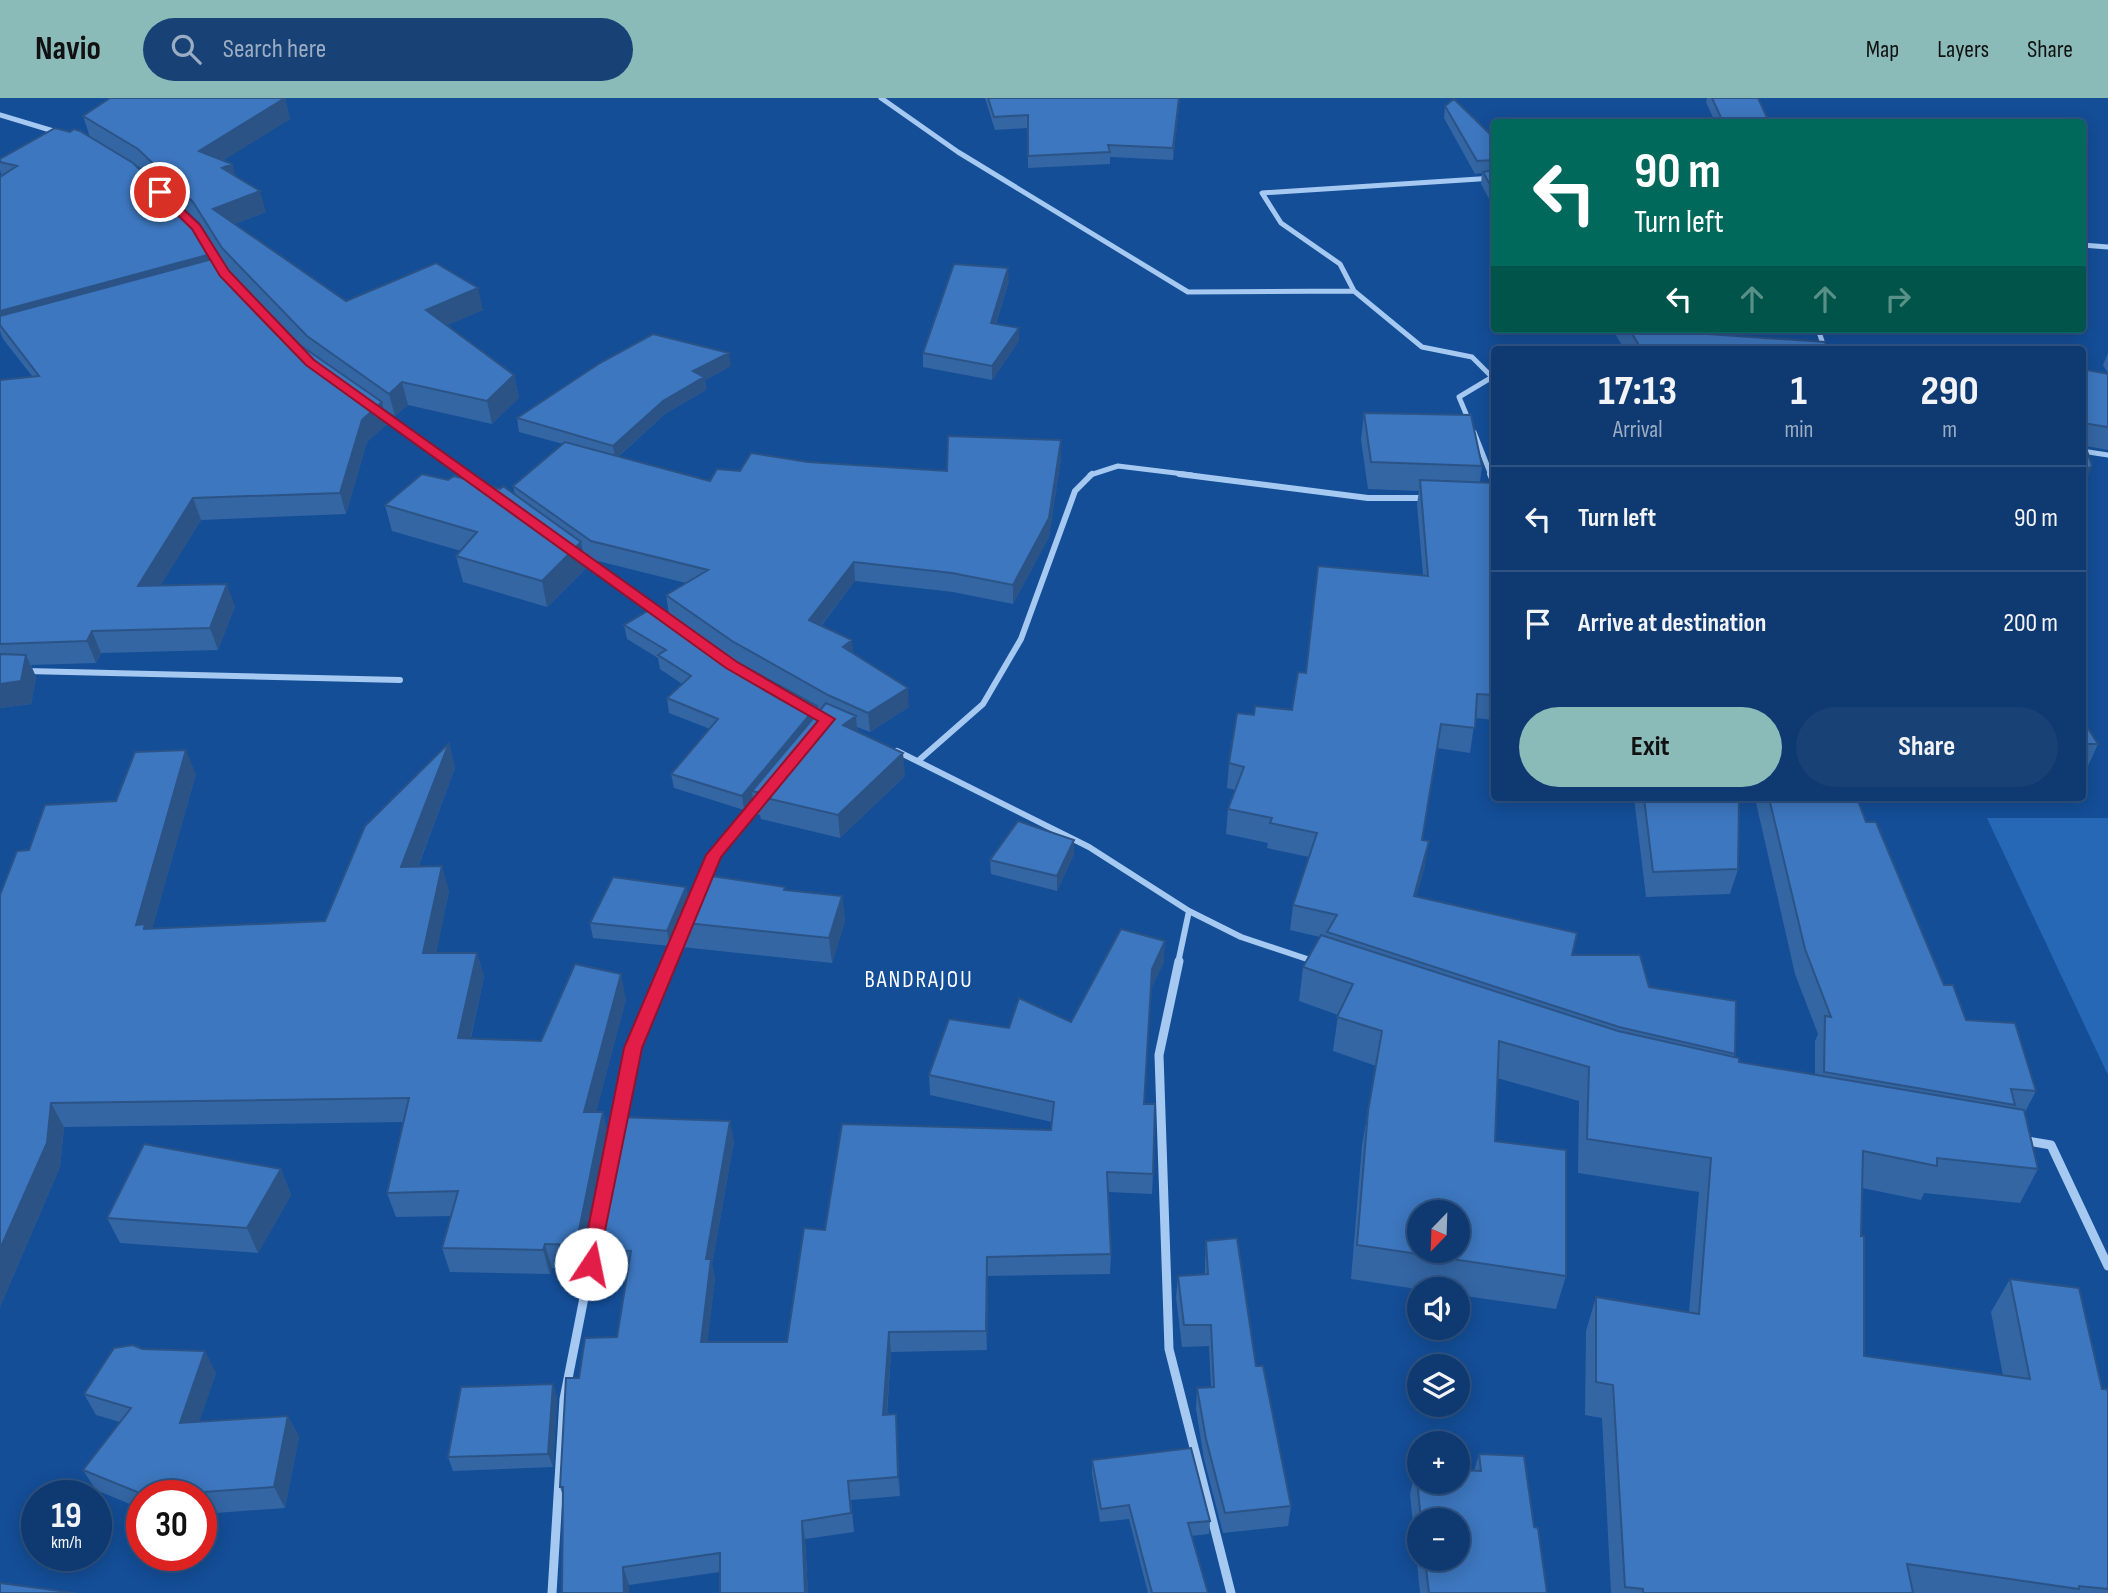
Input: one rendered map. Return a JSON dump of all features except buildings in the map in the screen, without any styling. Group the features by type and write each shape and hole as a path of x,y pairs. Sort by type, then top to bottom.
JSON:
{"street":[{"path":"881,98 958,152 1188,292 1354,291"},
{"path":"0,115 75,138"},
{"path":"1491,178 1262,193 1281,223 1340,264 1354,291 1422,347 1472,357 1491,374"},
{"path":"178,209 196,227 224,273"},
{"path":"2086,245 2108,247"},
{"path":"1491,377 1459,397 1491,476"},
{"path":"377,410 488,490"},
{"path":"2086,452 2108,455"},
{"path":"918,761 983,704 1021,639 1075,491 1091,474 1118,466 1368,498 1432,498"},
{"path":"576,554 665,617"},
{"path":"22,670 400,680"},
{"path":"884,745 1089,846 1189,911 1241,937 1320,963"},
{"path":"698,893 714,855 766,792"},
{"path":"1189,911 1159,1055 1169,1349 1231,1593"},
{"path":"617,1129 633,1048 687,919"},
{"path":"2011,1138 2050,1145 2108,1266"},
{"path":"552,1593 564,1399 596,1237"}],"shaded area":[{"path":"1987,818 2108,818 2108,1075"}],"district":[{"name":"BANDRAJOU","path":"919,980"}],"route":[{"path":"160,192 196,227 224,273 310,362 732,665 827,719 714,855 633,1048 591,1264"}]}
